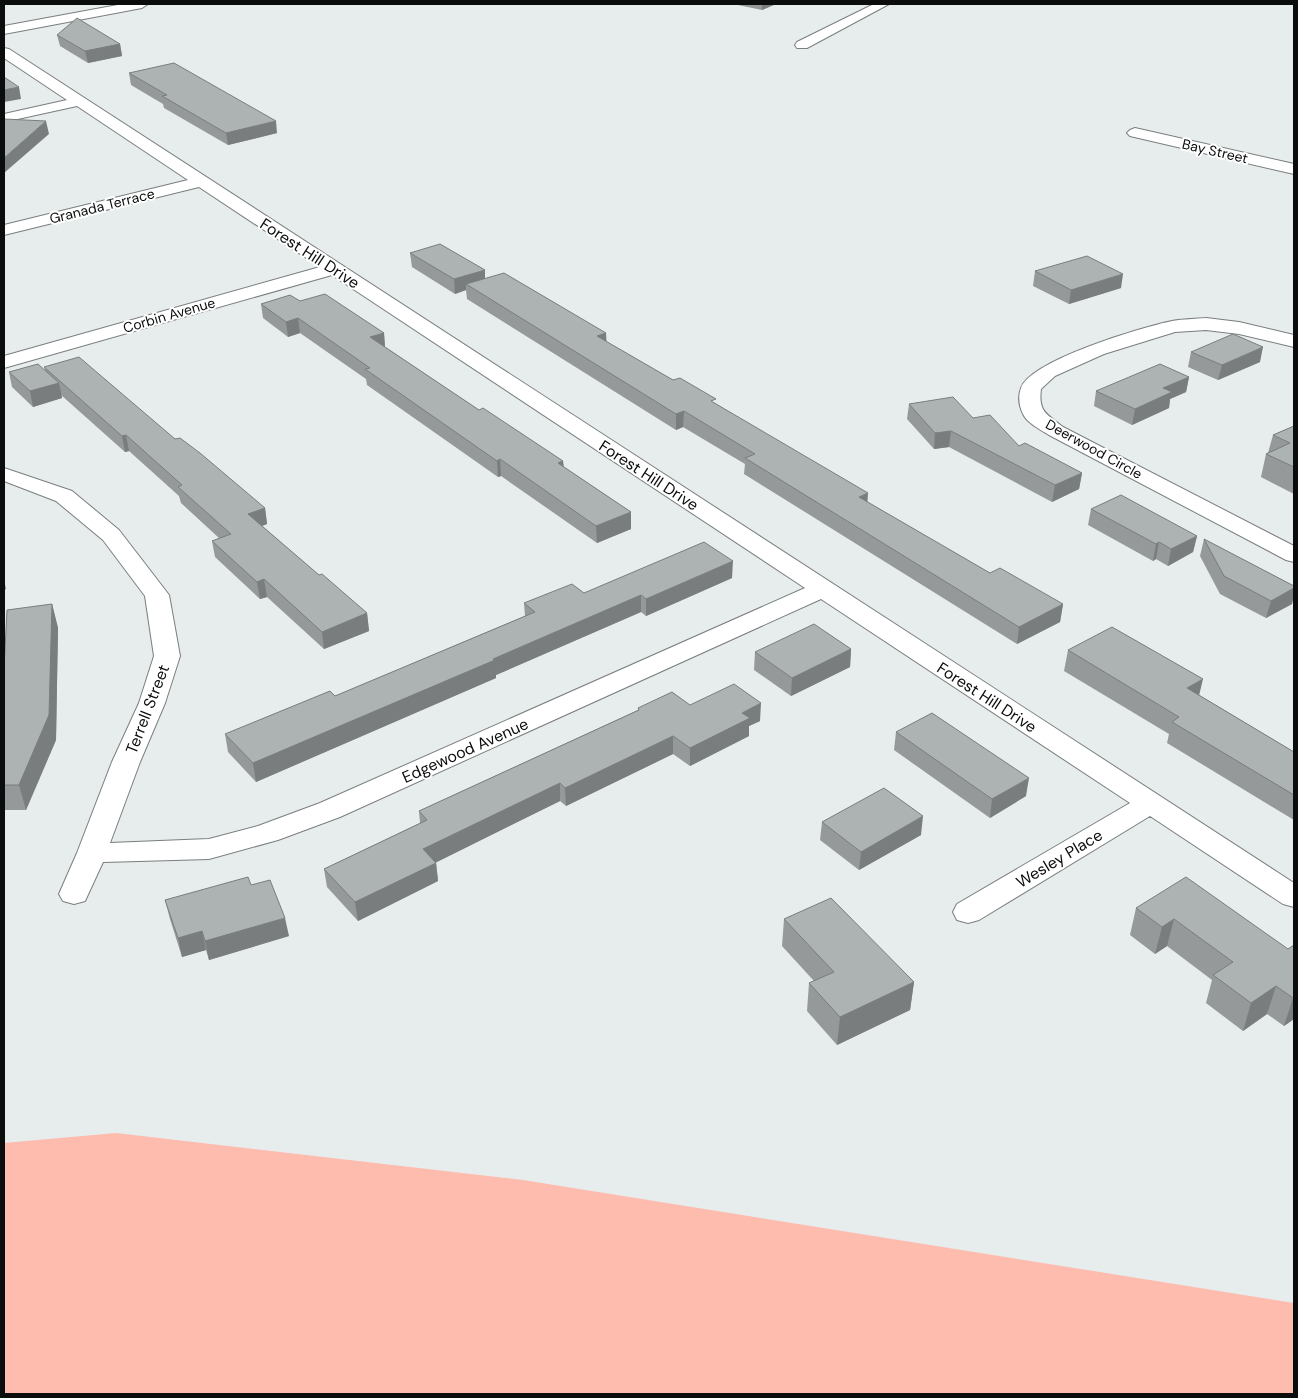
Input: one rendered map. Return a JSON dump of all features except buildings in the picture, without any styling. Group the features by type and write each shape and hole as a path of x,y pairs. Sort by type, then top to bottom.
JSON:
{"street":[{"path":"4,30 142,4"},
{"path":"802,45 883,4"},
{"name":"Forest Hill Drive","path":"4,52 1149,804 1294,897"},
{"path":"4,118 78,102"},
{"name":"Bay Street","path":"1135,133 1294,169"},
{"name":"Granada Terrace","path":"4,230 200,182"},
{"name":"Corbin Avenue","path":"4,362 333,269"},
{"name":"Deerwood Circle","path":"1294,341 1238,328 1206,324 1174,326 1097,350 1048,372 1030,387 1029,400 1033,414 1056,431 1294,555"},
{"name":"Terrell Street","path":"4,474 64,496 112,535 157,595 167,656 152,703 126,762 92,853 74,894"},
{"name":"Edgewood Avenue","path":"92,853 209,849 268,833 330,810 823,589"},
{"name":"Wesley Place","path":"968,912 1149,804"}],"shaded area":[{"path":"116,1133 523,1180 1294,1303 1294,1394 4,1394 4,1143"}]}
